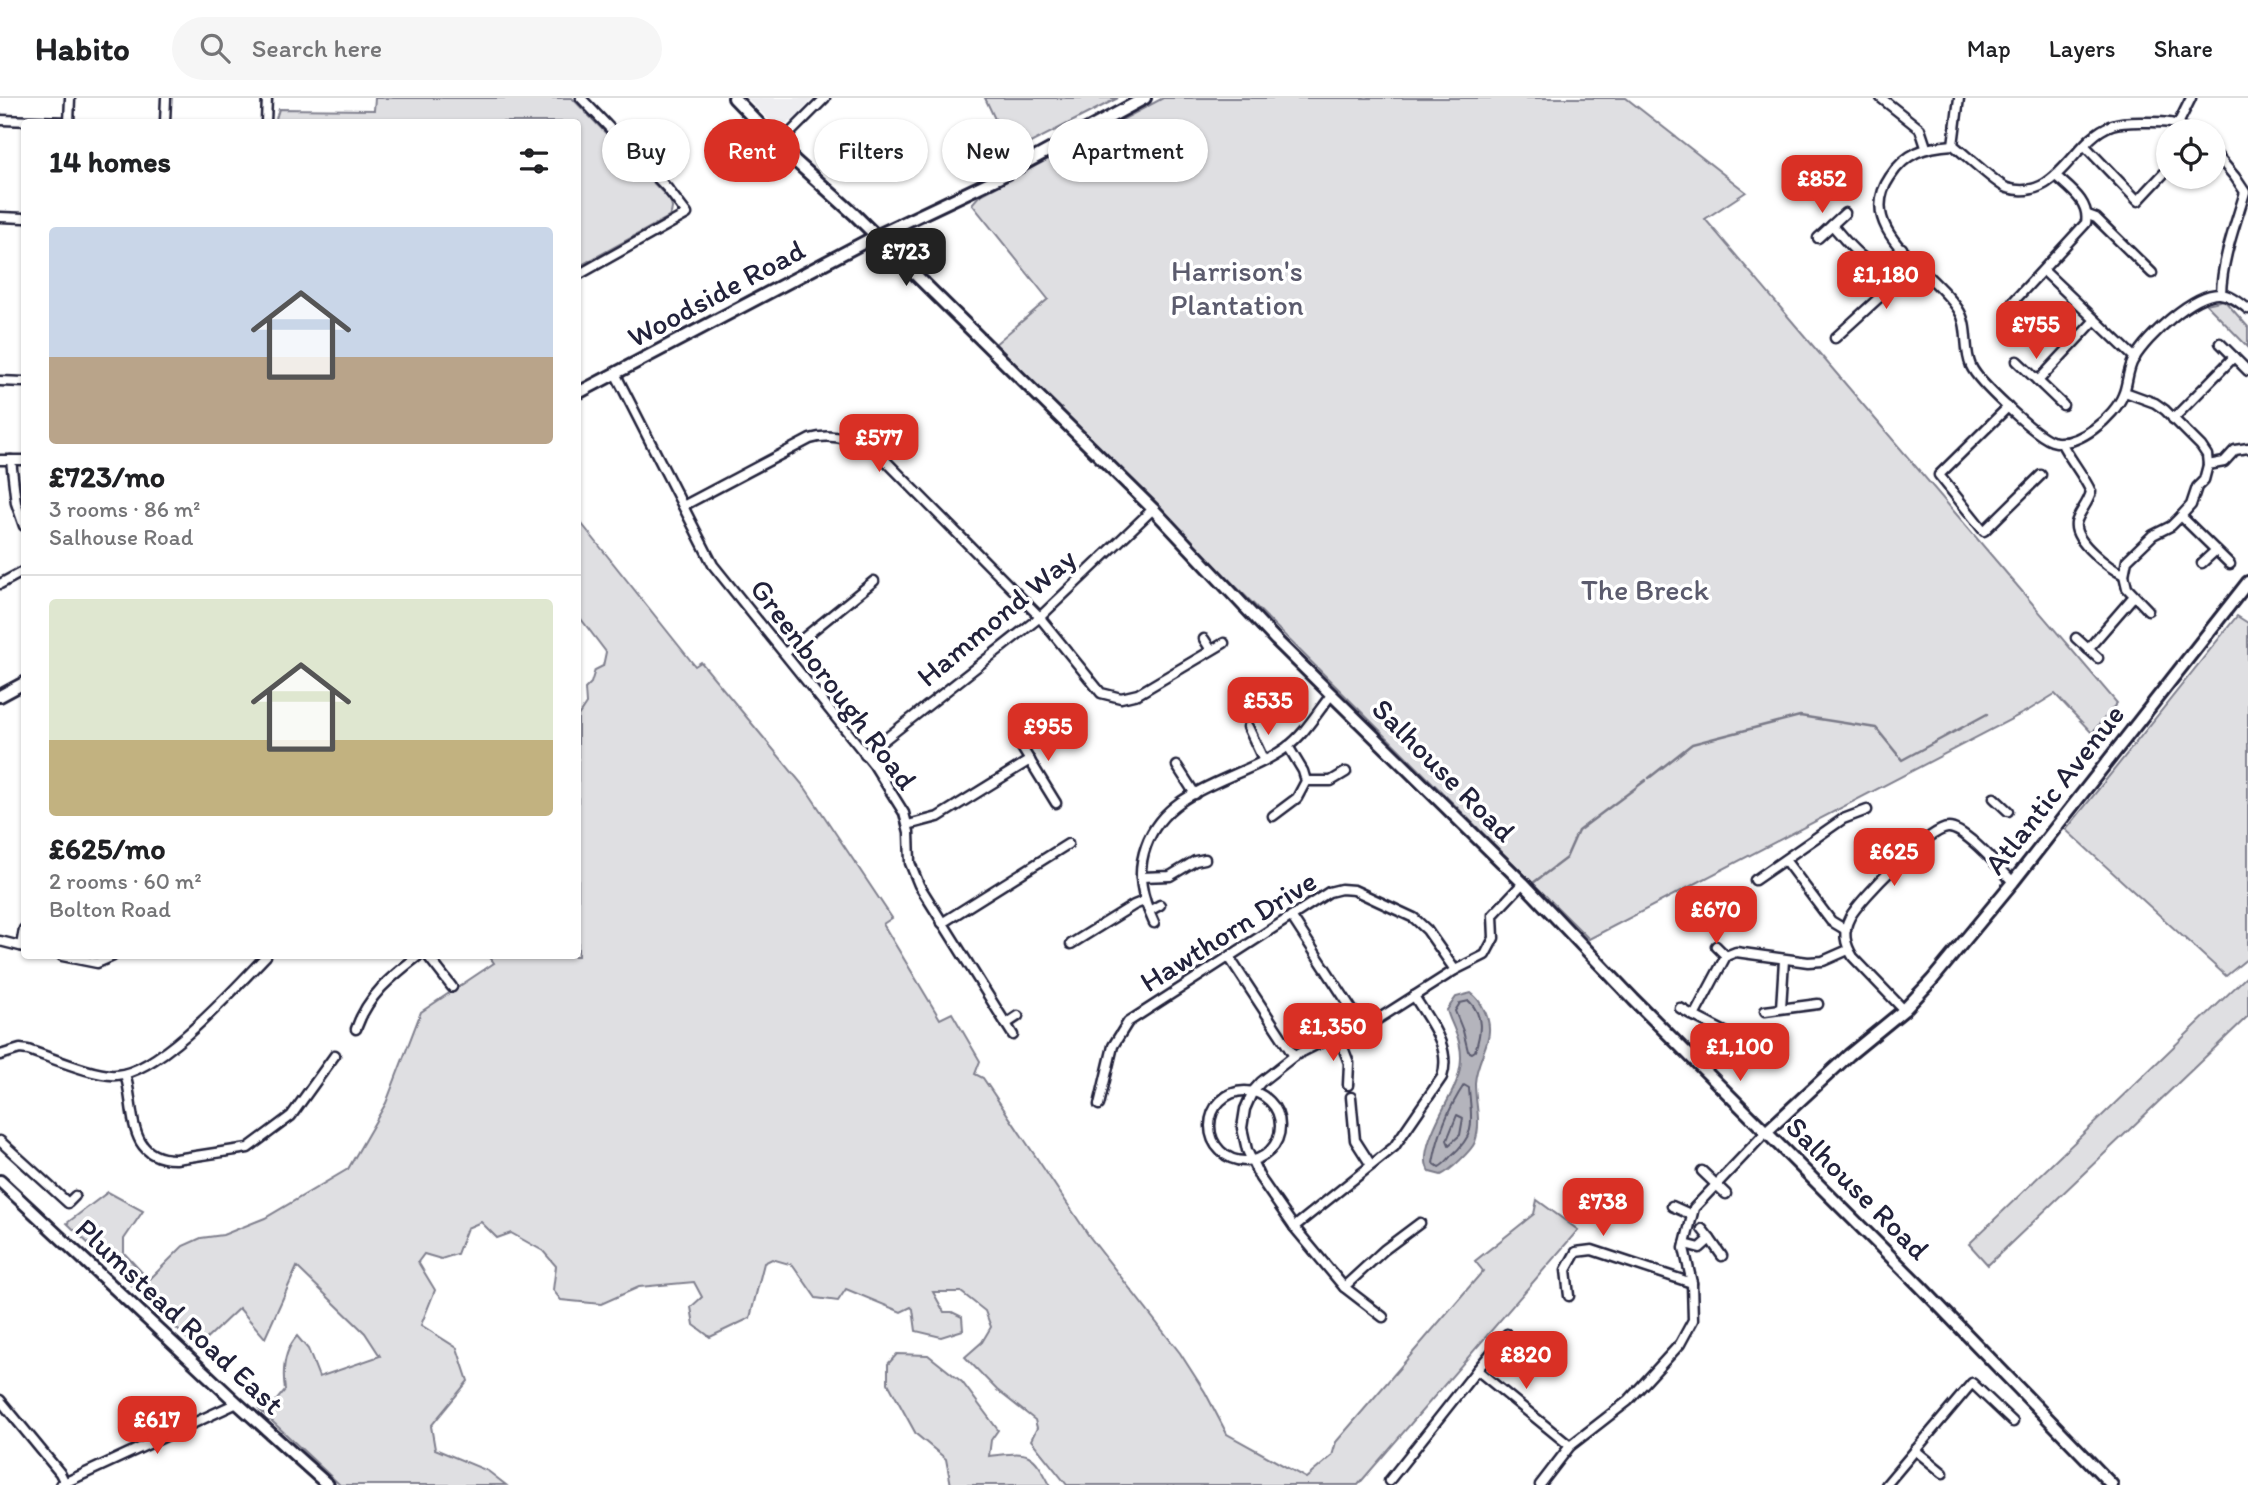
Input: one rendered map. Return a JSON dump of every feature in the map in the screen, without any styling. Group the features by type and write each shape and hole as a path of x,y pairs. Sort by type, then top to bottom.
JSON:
{"street":[{"path":"69,119 70,98"},
{"path":"165,119 166,98"},
{"path":"266,119 267,98"},
{"path":"581,98 689,213 581,273"},
{"name":"Salhouse Road","path":"734,98 755,119"},
{"path":"800,123 825,98"},
{"name":"Woodside Road","path":"581,391 876,236 998,178 1145,98"},
{"path":"1881,98 1920,129 1926,147"},
{"path":"1953,145 1959,98"},
{"path":"2180,119 2190,98"},
{"path":"0,120 21,121"},
{"path":"2156,122 2112,125 2095,135 2056,176 2042,186 2024,191 2004,187 1953,145 1926,147 1914,153 1895,170 1882,189 1879,202 1881,218 1891,237 1947,292 1961,313 1971,366 1981,380 2037,432 2053,441 2069,442 2091,432 2111,414 2125,392 2135,358 2184,308 2202,298 2221,294 2248,309"},
{"path":"2085,146 2138,201 2156,182"},
{"name":"Salhouse Road","path":"800,164 1153,509 1276,640 1524,883 1634,1000 1920,1286 2112,1485"},
{"path":"2221,294 2221,278 2228,246 2246,191 2226,166"},
{"path":"2014,302 2086,223 2088,215 2084,204 2056,176"},
{"path":"1818,238 1845,213"},
{"path":"2088,215 2096,218 2152,273"},
{"path":"0,217 21,218"},
{"path":"1832,225 1862,258 1876,264 1887,262 1902,248"},
{"path":"1835,338 1917,263"},
{"path":"2044,271 2135,358"},
{"path":"2038,381 2095,320"},
{"path":"2220,343 2248,371"},
{"path":"2173,419 2234,357"},
{"path":"2017,361 2063,405"},
{"name":"Greenborough Road","path":"615,373 713,565 874,765 904,813 914,874 1013,1035"},
{"path":"0,381 21,382"},
{"path":"2125,392 2155,402 2207,455 2208,465 2204,480 2197,487 2191,505 2171,526 2153,535 2127,560 2124,575 2127,588 2148,610"},
{"path":"2008,407 1939,475 1984,531 2041,475"},
{"path":"683,506 810,439 830,436 865,445 881,456 1040,617 1094,684 1109,696 1121,698 1138,694 1224,643"},
{"path":"2061,442 2066,454 2084,476 2091,492 2088,504 2075,527 2078,537 2111,569 2124,575"},
{"path":"2208,465 2224,462 2235,450 2248,449"},
{"path":"0,460 21,460"},
{"path":"11,460 16,503 21,517"},
{"name":"Hammond Way","path":"865,755 1040,617 1153,509"},
{"path":"2181,516 2230,564"},
{"path":"2202,563 2215,551"},
{"path":"0,584 21,573"},
{"path":"785,653 874,581"},
{"name":"Atlantic Avenue","path":"1767,1131 1849,1055 1904,1010 1962,946 2248,582"},
{"path":"2088,649 2133,597"},
{"path":"2076,638 2098,658"},
{"path":"1204,639 1211,650"},
{"path":"0,696 21,686"},
{"path":"1154,923 1144,901 1141,861 1147,842 1163,815 1180,801 1288,746 1332,694"},
{"path":"1248,727 1263,760"},
{"path":"1016,738 1056,803"},
{"path":"1273,816 1297,798 1306,781 1288,746"},
{"path":"908,825 938,817 1030,760"},
{"path":"1177,765 1195,794"},
{"path":"1306,781 1331,781 1346,772"},
{"path":"1994,798 2008,811"},
{"path":"1755,880 1843,819 1867,810"},
{"path":"1904,1010 1848,950 1845,944 1850,916 1886,875 1934,831 1948,827 1960,831 2012,882"},
{"path":"942,922 1068,844"},
{"path":"1141,877 1170,876 1195,861 1205,859"},
{"path":"1785,860 1831,921 1846,930"},
{"path":"1383,1317 1344,1287 1294,1227 1260,1178 1251,1161 1242,1129 1245,1109 1253,1091 1294,1055 1364,1028 1455,970 1485,955 1494,938 1493,915 1524,883"},
{"name":"Hawthorn Drive","path":"1099,1105 1113,1045 1122,1028 1134,1017 1329,892 1354,890 1420,923 1455,970"},
{"path":"1071,944 1144,901"},
{"path":"1149,911 1160,905"},
{"path":"1291,916 1364,1028"},
{"path":"0,941 21,947"},
{"path":"1716,946 1726,957"},
{"path":"1694,1016 1726,957 1736,952 1808,962 1823,961 1848,950"},
{"path":"1229,957 1294,1055"},
{"path":"77,959 97,963 106,959"},
{"path":"0,1055 29,1049 103,1074 125,1074 145,1065 183,1038 263,959"},
{"path":"356,1029 365,1006 373,995 415,959"},
{"path":"430,959 452,987"},
{"path":"1781,1007 1784,960"},
{"path":"1294,1227 1394,1147 1436,1088 1446,1066 1439,1037 1414,996"},
{"path":"1765,1011 1818,1004"},
{"path":"1680,1008 1727,1032"},
{"path":"1006,1024 1018,1016"},
{"path":"1339,1037 1349,1063 1349,1085"},
{"path":"125,1074 140,1142 153,1156 176,1159 248,1148 290,1116 335,1055"},
{"path":"1239,1091 1253,1091 1272,1103 1280,1123 1275,1144 1265,1155 1251,1161 1236,1160 1222,1153 1213,1141 1209,1127 1215,1106 1225,1096 1239,1091"},
{"path":"1351,1097 1355,1140 1371,1165"},
{"path":"1540,1485 1570,1446 1628,1401 1680,1344 1693,1320 1692,1283 1685,1244 1694,1208 1767,1131"},
{"name":"Plumstead Road East","path":"0,1141 65,1207 75,1196"},
{"path":"1702,1171 1726,1194"},
{"name":"Plumstead Road East","path":"0,1181 328,1485"},
{"path":"1672,1206 1692,1215"},
{"path":"1344,1287 1384,1250 1420,1223"},
{"path":"1702,1229 1722,1256"},
{"path":"1685,1244 1700,1248 1710,1239"},
{"path":"1569,1296 1566,1270 1576,1252 1592,1250 1692,1283"},
{"path":"1389,1481 1507,1334"},
{"path":"1477,1370 1570,1446"},
{"path":"1886,1485 1972,1383 2013,1422"},
{"path":"0,1400 60,1473 63,1484 237,1403"},
{"path":"1915,1450 1943,1473"}],"shaded area":[{"path":"747,98 814,98 794,119 768,119"}],"green space":[{"path":"375,98 572,98 602,129 602,182 653,182 669,199 671,212 669,217 581,265 581,119 276,119 279,109 374,110"},
{"path":"985,98 1118,98 1077,119 1048,119 1048,134 1034,141 1034,119 995,119"},
{"name":"The Breck","path":"1163,98 1626,98 1746,192 1705,219 2117,703 2092,733 2055,694 1589,939 994,345 1048,299 972,204 979,196 1005,182 1034,182 1034,167 1048,159 1048,182 1208,182 1208,119 1124,119"},
{"path":"2224,300 2248,327 2248,347 2206,304"},
{"path":"581,523 695,666 701,662 806,789 892,918 883,924 940,1019 952,1013 980,1061 975,1074 983,1078 1089,1236 1180,1353 1227,1434 1306,1478 1332,1456 1336,1442 1483,1271 1475,1261 1534,1214 1537,1200 1578,1230 1358,1485 1067,1485 1031,1440 1037,1428 1035,1420 997,1390 965,1357 982,1342 991,1327 985,1311 961,1292 933,1292 944,1312 952,1312 962,1317 963,1330 941,1337 916,1331 911,1307 901,1312 846,1289 838,1301 816,1298 793,1265 772,1259 764,1263 750,1318 710,1337 694,1325 691,1307 702,1297 694,1282 639,1287 601,1304 561,1300 553,1290 556,1266 543,1251 511,1233 497,1238 481,1222 467,1228 457,1254 441,1259 424,1254 418,1262 435,1290 421,1325 457,1348 468,1381 431,1426 435,1449 488,1471 506,1485 340,1485 259,1409 276,1401 285,1390 285,1361 297,1336 308,1349 319,1377 380,1356 365,1333 297,1267 265,1338 239,1308 197,1348 67,1223 108,1192 143,1211 124,1239 124,1253 149,1280 183,1246 201,1238 223,1235 265,1218 348,1169 386,1103 421,1012 494,963 491,959 581,959 581,712 586,704 585,689 591,683 595,670 603,666 606,652 581,619"},
{"path":"2237,616 2248,623 2248,958 2226,976 2066,830"},
{"path":"2248,975 2248,1016 1988,1265 1969,1244"},
{"path":"897,1354 928,1355 962,1382 998,1430 991,1440 989,1456 1027,1455 1038,1464 1050,1485 951,1485 946,1459 916,1434 888,1383 888,1364"}],"water":[{"path":"1471,993 1484,1010 1489,1026 1475,1083 1477,1135 1470,1150 1441,1175 1430,1172 1426,1164 1426,1154 1460,1068 1460,1046 1447,1010 1456,997"}],"waterway":[{"path":"1649,778 1692,744 1800,716 1876,728 1902,760 1987,714"},
{"path":"1533,883 1566,858 1578,831 1646,780"}],"park label":[{"name":"Harrison's Plantation","path":"1237,287"}]}
